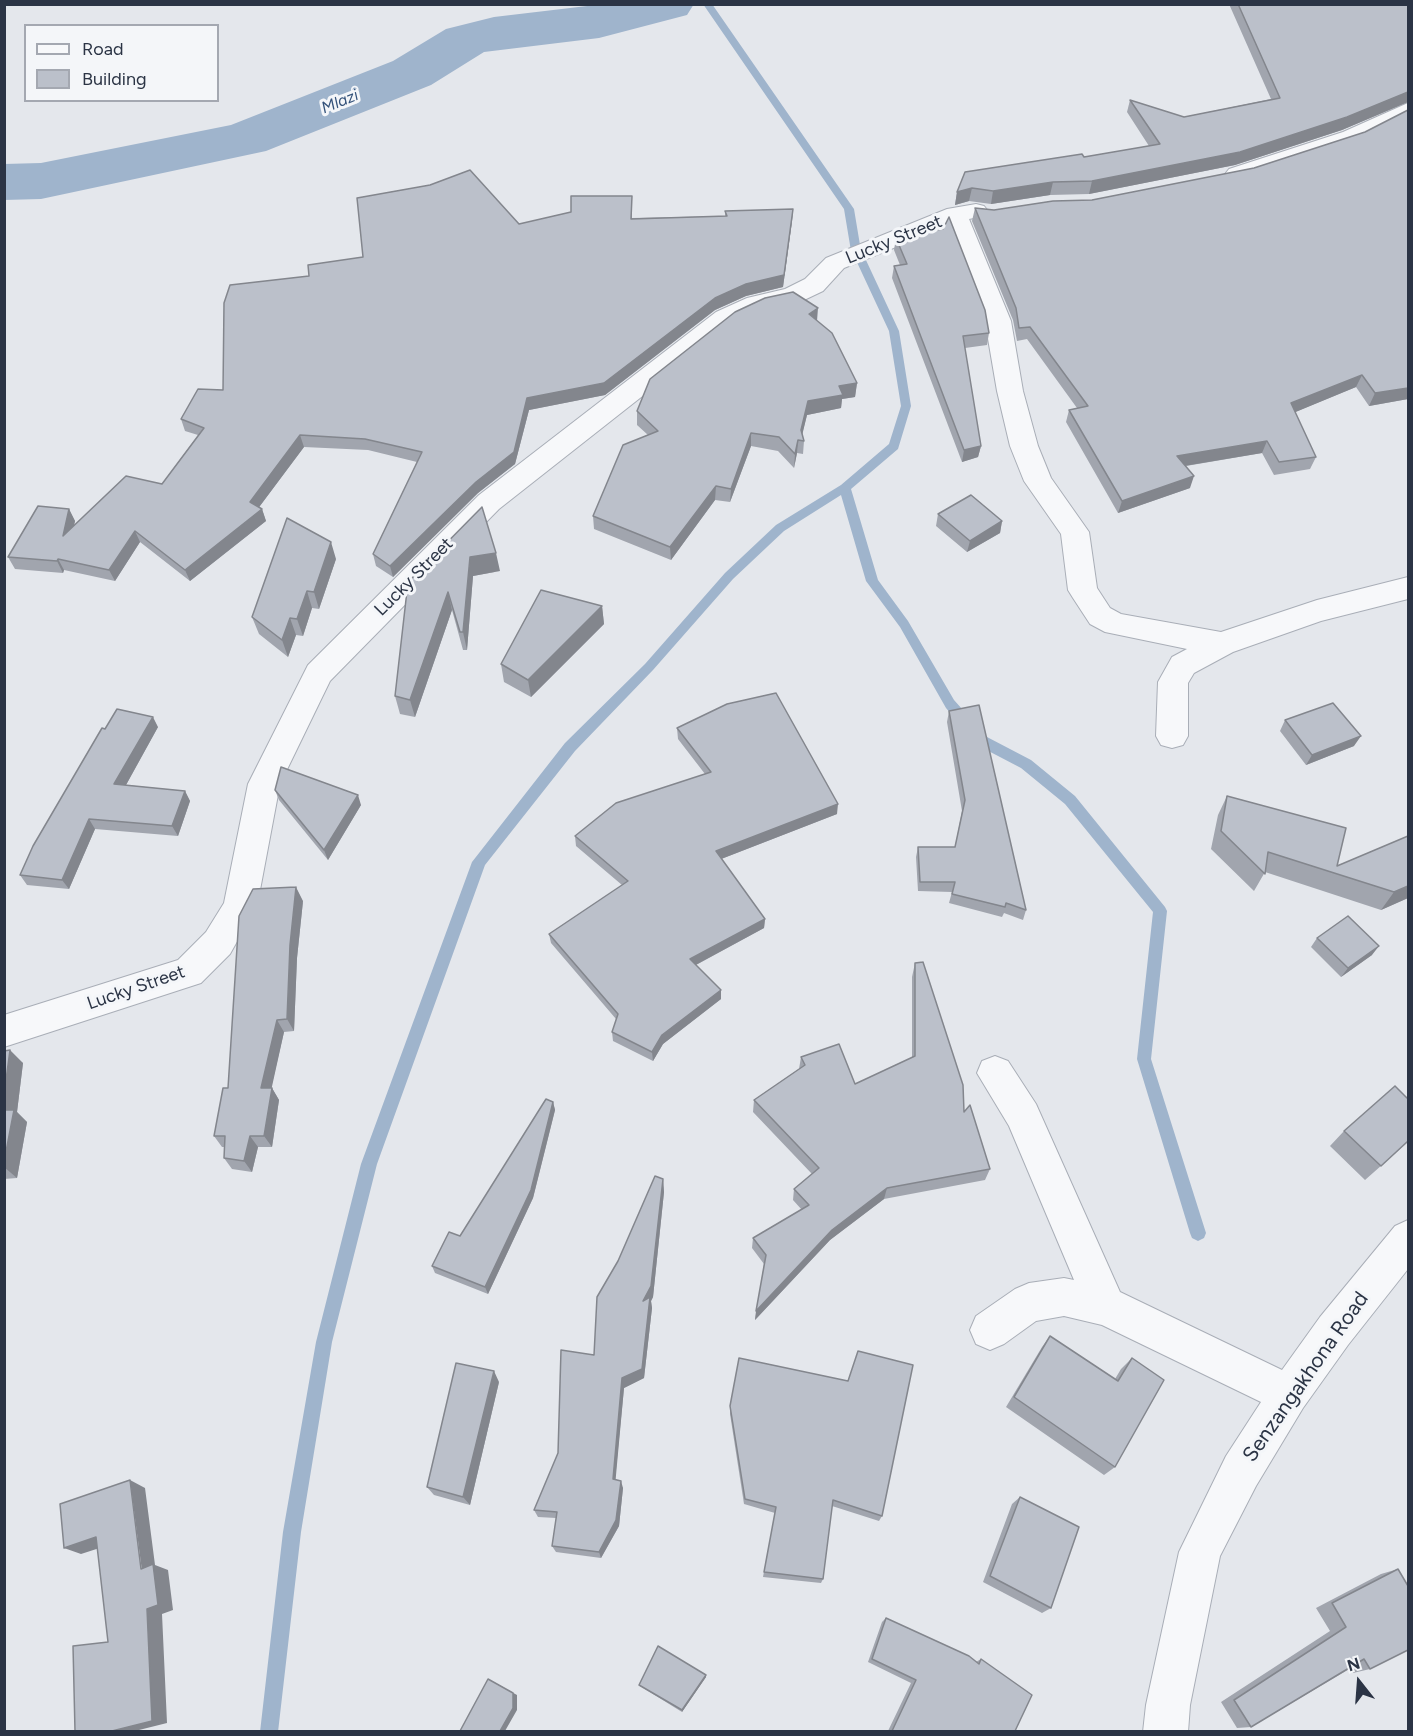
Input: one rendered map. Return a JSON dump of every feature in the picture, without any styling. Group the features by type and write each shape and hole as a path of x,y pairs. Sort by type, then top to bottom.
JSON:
{"street":[{"path":"1210,179 1242,173 1351,137 1408,110"},
{"name":"Lucky Street","path":"4,1031 189,972 218,943 240,906 264,784 319,673 489,502 725,318 756,304 793,295 814,285 835,263 956,214 970,210 991,213 1002,211"},
{"path":"956,214 998,321 1010,391 1024,446 1038,482 1075,532 1083,590 1100,616 1115,624 1222,645"},
{"path":"1172,736 1173,682 1183,665 1222,645 1317,611 1408,588"},
{"path":"995,1073 1023,1116 1055,1194 1106,1306"},
{"name":"Senzangakhona Road","path":"1165,1731 1168,1705 1200,1552 1241,1471 1289,1394 1341,1322 1408,1239"},
{"path":"990,1330 1029,1303 1064,1297 1106,1306 1289,1394"}],"building":[{"path":"1238,4 1408,4 1408,92 1347,117 1240,152 1092,181 1053,182 993,191 972,188 957,192 965,172 1082,154 1084,157 1160,144 1130,100 1184,117 1280,98"},
{"path":"1408,110 1408,388 1375,393 1362,375 1291,403 1316,457 1279,462 1267,441 1177,456 1194,476 1122,501 1069,410 1088,406 1030,327 1019,328 1016,308 975,208 994,210 1053,201 1092,200 1254,168 1365,132"},
{"path":"470,170 519,224 571,212 571,196 632,196 631,219 727,216 725,211 793,209 784,275 746,284 715,298 604,383 527,398 514,452 476,482 390,566 373,554 422,452 365,439 300,435 250,502 262,509 185,570 135,531 109,570 58,559 57,561 8,557 38,506 69,509 63,536 126,476 162,484 204,428 181,419 198,389 223,390 224,303 230,285 309,276 308,265 363,257 357,198 430,185"},
{"path":"949,217 985,310 989,333 963,336 981,446 964,450 894,266 907,264 896,238 908,233 943,229"},
{"path":"793,292 818,308 809,314 832,333 857,383 839,386 843,395 808,401 801,430 804,441 798,440 795,454 779,437 751,433 731,489 716,486 670,547 593,516 623,445 658,431 637,411 650,379 735,312 765,298"},
{"path":"971,495 1002,521 970,541 938,514"},
{"path":"482,507 496,553 470,557 463,632 460,632 448,592 410,700 395,696 408,582"},
{"path":"287,518 331,542 314,592 307,591 297,619 290,618 282,640 252,617"},
{"path":"541,590 602,606 528,680 501,664"},
{"path":"776,693 838,804 716,851 765,919 690,959 721,990 662,1035 652,1052 612,1032 618,1014 549,934 628,881 575,836 616,803 711,772 677,728 727,704"},
{"path":"1333,703 1361,736 1312,755 1285,720"},
{"path":"979,705 1026,910 1006,903 1005,907 952,894 955,882 920,882 918,847 955,847 965,800 949,711"},
{"path":"117,709 153,717 114,784 185,791 172,826 89,819 62,880 20,875 33,846 102,728 105,729"},
{"path":"281,767 358,795 324,850 275,790"},
{"path":"1227,796 1346,828 1337,866 1408,836 1408,886 1394,892 1268,852 1265,874 1221,831"},
{"path":"296,887 290,945 287,1019 277,1020 261,1088 272,1088 264,1136 250,1136 244,1161 224,1158 225,1136 214,1136 223,1088 228,1088 239,916 253,889"},
{"path":"1348,916 1379,946 1348,968 1317,938"},
{"path":"923,962 963,1085 964,1112 970,1105 990,1169 887,1188 832,1230 756,1311 766,1255 753,1238 809,1205 794,1189 819,1168 754,1100 805,1065 801,1057 839,1044 855,1084 915,1056 915,963"},
{"path":"10,1050 4,1095 4,1051"},
{"path":"1395,1086 1408,1099 1408,1141 1381,1166 1344,1131"},
{"path":"546,1099 553,1102 531,1190 485,1287 432,1266 449,1232 460,1236"},
{"path":"4,1110 14,1110 4,1162"},
{"path":"655,1176 663,1179 651,1286 643,1301 650,1297 642,1369 622,1378 613,1479 621,1481 616,1520 599,1552 552,1546 557,1512 534,1510 558,1453 561,1350 594,1355 597,1297 618,1261"},
{"path":"1050,1336 1118,1381 1132,1358 1164,1380 1115,1467 1014,1397"},
{"path":"858,1351 913,1365 882,1516 833,1500 823,1579 764,1572 776,1507 745,1499 730,1406 739,1358 848,1381"},
{"path":"456,1363 494,1371 463,1497 427,1487"},
{"path":"130,1480 141,1569 153,1564 158,1605 147,1609 152,1721 112,1731 75,1731 73,1646 108,1642 96,1537 64,1548 60,1504"},
{"path":"1020,1497 1079,1527 1051,1608 990,1576"},
{"path":"1398,1569 1408,1586 1408,1650 1370,1669 1364,1659 1251,1727 1234,1700 1346,1627 1332,1603"},
{"path":"886,1618 969,1656 979,1664 981,1659 1032,1695 1015,1731 892,1731 916,1680 872,1659"},
{"path":"658,1646 706,1675 682,1710 639,1685"},
{"path":"488,1679 513,1693 513,1708 500,1731 460,1731"}],"waterway":[{"name":"Mlazi","path":"4,182 41,181 246,139 412,73 465,40 494,33 599,22 668,4"},
{"path":"707,4 849,209 856,251"},
{"path":"845,488 894,446 906,406 894,331 860,258"},
{"path":"269,1732 292,1532 324,1342 369,1164 479,862 570,747 649,667 729,576 780,528 845,488"},
{"path":"845,488 872,581 904,624 950,704 982,741 1026,764 1070,800 1160,911 1144,1059 1198,1233"}]}
